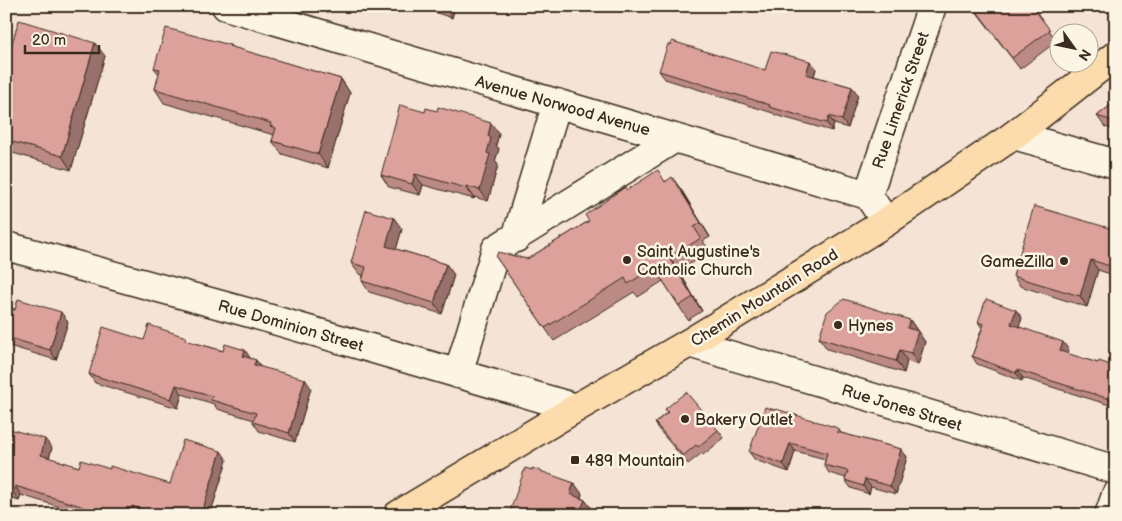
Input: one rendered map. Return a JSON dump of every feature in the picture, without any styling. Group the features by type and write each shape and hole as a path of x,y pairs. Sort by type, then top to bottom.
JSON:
{"main road":[{"name":"Chemin Mountain Road","path":"398,515 576,408 689,343 886,222 1014,135 1116,55"}],"street":[{"name":"Avenue Norwood Avenue","path":"226,6 868,195"},
{"name":"Rue Limerick Street","path":"868,195 932,6"},
{"path":"516,238 557,103"},
{"path":"1014,135 1116,164"},
{"path":"458,374 496,250 675,138"},
{"path":"868,195 886,222"},
{"name":"Rue Dominion Street","path":"6,246 250,313 576,408"},
{"name":"Rue Jones Street","path":"689,343 1116,470"},
{"path":"1108,515 1116,495"}],"building":[{"path":"973,6 1032,6 1050,30 1012,58"},
{"path":"19,20 95,43 62,156 6,140 6,63"},
{"path":"166,28 230,45 341,79 318,154 272,141 276,128 270,126 271,123 155,89 160,69 154,68"},
{"path":"672,41 765,70 771,51 810,61 806,74 852,87 842,120 829,116 827,123 769,107 770,105 659,71 668,44 670,45"},
{"path":"1116,101 1116,122 1097,116"},
{"path":"400,105 425,112 426,108 437,111 438,107 491,123 488,136 491,138 487,153 490,154 480,190 415,174 412,184 381,175"},
{"name":"Saint Augustine's Catholic Church","path":"658,170 665,182 672,177 701,223 694,227 701,238 669,258 693,297 679,306 654,267 628,284 625,278 545,328 496,257 498,252 527,259 589,221 585,215 625,187 627,190"},
{"name":"GameZilla","path":"1034,206 1116,230 1116,268 1091,260 1080,296 1013,276"},
{"path":"366,210 394,218 386,246 446,264 434,303 362,281 366,267 351,263"},
{"path":"18,299 61,312 50,350 6,337 6,307 15,310"},
{"path":"844,299 910,320 907,328 918,331 911,353 900,350 896,361 819,338 827,312"},
{"path":"986,299 1016,310 1011,324 1063,342 1060,351 1116,367 1116,401 1017,370 1016,373 972,356 984,324 978,322"},
{"path":"149,325 186,337 185,340 223,351 225,344 245,350 243,356 256,360 254,365 305,379 289,433 253,422 256,413 211,400 212,396 176,385 171,399 89,374 103,327 144,340"},
{"path":"686,392 718,430 698,447 696,445 683,456 655,423 668,412 665,409"},
{"path":"765,407 838,428 837,432 901,449 890,486 865,479 863,486 845,480 848,471 824,465 827,453 790,443 783,464 749,452"},
{"path":"6,428 45,439 41,455 79,467 81,460 110,469 110,466 170,484 183,440 221,451 201,515 159,515 132,506 130,515 95,515 97,511 15,486 13,492 6,490"},
{"path":"525,468 532,470 532,468 574,483 570,494 585,500 580,511 583,512 582,515 521,515 510,511"},
{"path":"466,507 475,515 453,515"}],"place":[{"name":"Saint Augustine's Catholic Church","path":"627,260"},
{"name":"GameZilla","path":"1064,261"},
{"name":"Hynes","path":"838,325"},
{"name":"Bakery Outlet","path":"685,419"},
{"name":"489 Mountain","path":"575,460"}]}
